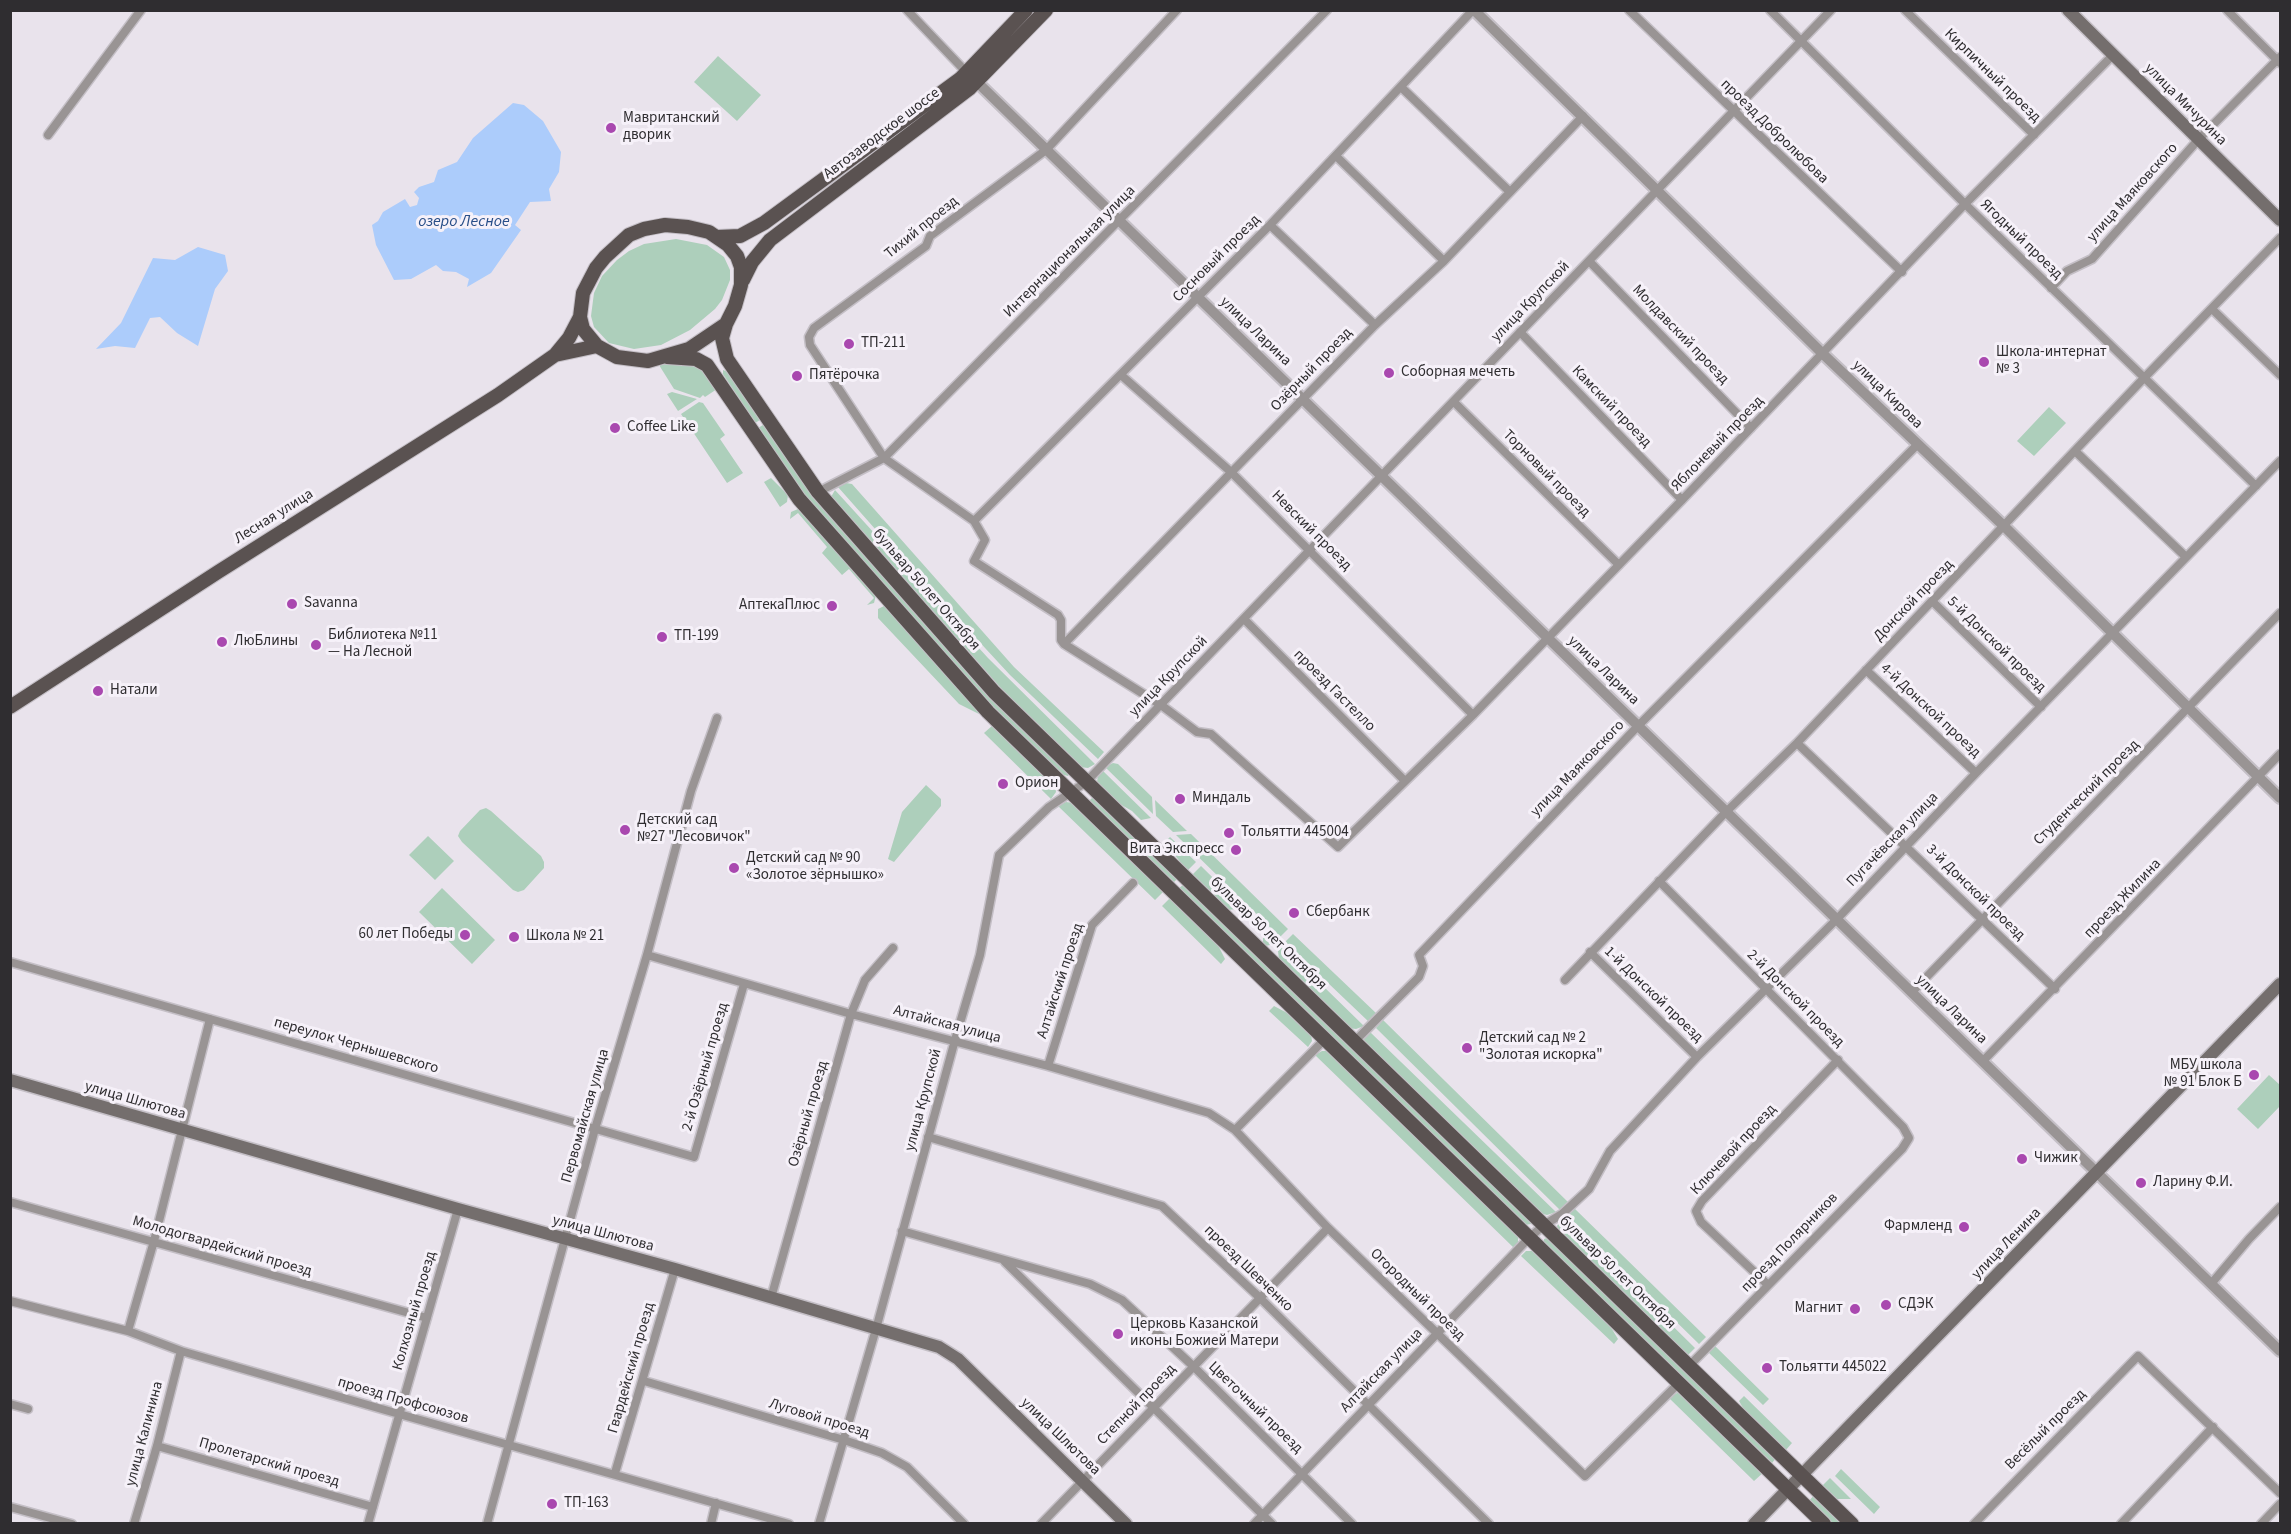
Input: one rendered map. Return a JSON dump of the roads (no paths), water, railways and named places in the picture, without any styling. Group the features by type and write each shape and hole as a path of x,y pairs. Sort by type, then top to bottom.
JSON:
{"main road":[{"name":"Автозаводское шоссе","path":"717,237 740,236 764,223 972,77 1026,10"},
{"name":"Автозаводское шоссе","path":"741,285 752,262 770,240 972,77 1046,10"},
{"name":"улица Мичурина","path":"2068,10 2280,220"},
{"path":"665,225 709,232 728,245 737,256 741,267 741,285 735,306 726,324 689,349 648,361 617,357 597,346 583,329 580,317 583,293 596,268 605,256 629,235 644,229 665,225"},
{"name":"Лесная улица","path":"10,707 498,395 555,355 569,338 580,317"},
{"name":"бульвар 50 лет Октября","path":"726,324 722,338 727,358 818,492 994,692 1852,1524"},
{"name":"Лесная улица","path":"555,355 597,346"},
{"path":"667,357 696,359 707,365 799,499 988,712 1824,1524"},
{"name":"улица Ленина","path":"1754,1524 2280,984"},
{"name":"улица Шлютова","path":"10,1080 182,1131 675,1269 939,1347 958,1359 1126,1524"}],"street":[{"path":"48,135 141,10"},
{"name":"улица Ларина","path":"907,10 1046,150 2280,1351"},
{"name":"Тихий проезд","path":"884,458 810,345 810,333 926,246 930,236 1046,150 1177,10"},
{"name":"Интернациональная улица","path":"818,492 884,458 1327,10"},
{"name":"Сосновый проезд","path":"974,521 1270,225 1474,10"},
{"name":"улица Кирова","path":"1474,10 1823,354 2003,525 2280,798"},
{"name":"проезд Добролюбова","path":"1629,10 1902,272"},
{"name":"Ягодный проезд","path":"1770,10 1965,204 2256,486"},
{"name":"улица Крупской","path":"819,1524 980,955 999,855 1049,807 1086,782 1831,10"},
{"name":"Кирпичный проезд","path":"1905,10 2034,135"},
{"path":"2227,10 2280,60"},
{"name":"Яблоневый проезд","path":"1161,705 1197,732 1211,734 1338,848 1473,715 1965,204 2113,55"},
{"name":"улица Маяковского","path":"2051,288 2067,272 2092,259 2198,140 2280,60"},
{"path":"1401,87 1510,192"},
{"name":"Озёрный проезд","path":"1064,644 1375,325 1443,261 1583,116"},
{"path":"1336,156 1443,261"},
{"path":"1270,225 1375,325"},
{"name":"Донской проезд","path":"1565,980 1726,812 1797,743 1933,602 2003,525 2280,238"},
{"name":"Молдавский проезд","path":"1589,261 1751,428"},
{"path":"2212,309 2280,375"},
{"name":"Камский проезд","path":"1520,332 1682,500"},
{"name":"Невский проезд","path":"1121,375 1231,472 1473,715"},
{"name":"Торновый проезд","path":"1454,402 1619,565"},
{"name":"улица Маяковского","path":"1354,1042 1419,978 1423,966 1419,954 1638,726 1917,445"},
{"path":"2075,451 2186,557"},
{"path":"884,458 974,521 985,540 974,561 1058,615 1061,620 1061,640 1064,644 1161,705"},
{"name":"Пугачёвская улица","path":"1529,1238 1562,1214 1589,1189 1610,1151 1697,1057 1837,920 1976,773 2114,634 2280,461"},
{"name":"5-й Донской проезд","path":"1933,602 2041,707"},
{"name":"Студенческий проезд","path":"1912,992 2280,613"},
{"name":"проезд Гастелло","path":"1244,619 1405,781"},
{"name":"4-й Донской проезд","path":"1866,670 1976,773"},
{"name":"Первомайская улица","path":"487,1524 595,1129 647,955 691,791 717,718"},
{"name":"3-й Донской проезд","path":"1797,743 2055,989"},
{"name":"проезд Жилина","path":"1983,1061 2280,754"},
{"name":"2-й Донской проезд","path":"1659,881 1904,1127 1909,1138"},
{"name":"Алтайский проезд","path":"1048,1066 1092,925 1133,883"},
{"name":"Озёрный проезд","path":"771,1298 851,1014 865,980 893,948"},
{"name":"1-й Донской проезд","path":"1590,952 1697,1057"},
{"name":"Алтайская улица","path":"647,955 1209,1113 1235,1130"},
{"name":"переулок Чернышевского","path":"10,962 694,1157"},
{"name":"2-й Озёрный проезд","path":"694,1157 744,984"},
{"path":"128,1331 154,1241 210,1019"},
{"path":"1235,1130 1325,1039"},
{"name":"Ключевой проезд","path":"1767,1284 1701,1222 1696,1211 1702,1201 1838,1060"},
{"name":"Огородный проезд","path":"1235,1130 1328,1228 1585,1476 1679,1383"},
{"name":"проезд Шевченко","path":"928,1137 1162,1206 1259,1297 1490,1524"},
{"name":"проезд Полярников","path":"1689,1366 1902,1149 1909,1138"},
{"name":"Молодогвардейский проезд","path":"10,1202 427,1318"},
{"path":"2211,1284 2280,1207"},
{"name":"Колхозный проезд","path":"368,1524 458,1209"},
{"name":"Степной проезд","path":"1041,1524 1328,1228"},
{"name":"Цветочный проезд","path":"902,1231 1090,1284 1122,1300 1194,1366 1352,1524"},
{"name":"Алтайская улица","path":"1254,1524 1529,1238"},
{"path":"1002,1260 1272,1524"},
{"name":"Гвардейский проезд","path":"615,1473 644,1381 675,1269"},
{"name":"проезд Профсоюзов","path":"10,1301 128,1331 181,1351 789,1524"},
{"name":"улица Калинина","path":"134,1524 181,1351"},
{"name":"Весёлый проезд","path":"1974,1524 2138,1356 2213,1427"},
{"name":"Луговой проезд","path":"644,1381 882,1453 907,1467 964,1524"},
{"path":"10,1404 28,1409"},
{"path":"2121,1524 2213,1427 2280,1493"},
{"name":"Пролетарский проезд","path":"157,1446 373,1507"},
{"path":"711,1524 716,1503"},
{"path":"2261,1524 2280,1504"},
{"path":"10,1507 72,1524"}],"water":[{"name":"озеро Лесное","path":"513,103 524,105 543,121 561,152 559,172 549,189 551,201 530,202 515,225 521,230 491,273 467,287 469,279 456,272 443,271 436,265 411,279 394,280 376,245 372,225 378,221 383,212 405,199 410,207 417,205 419,198 414,192 419,187 434,182 438,170 457,162 473,138"},
{"path":"198,247 225,255 228,271 215,289 198,346 177,333 160,317 150,318 135,348 115,346 96,349 121,323 153,258 175,260"}],"place":[{"name":"Мавританский дворик","path":"611,128"},
{"name":"ТП-211","path":"849,344"},
{"name":"Школа-интернат № 3","path":"1984,362"},
{"name":"Cоборная мечеть","path":"1389,373"},
{"name":"Пятёрочка","path":"797,376"},
{"name":"Coffee Like","path":"615,428"},
{"name":"Savanna","path":"292,604"},
{"name":"АптекаПлюс","path":"832,606"},
{"name":"ТП-199","path":"662,637"},
{"name":"ЛюБлины","path":"222,642"},
{"name":"Библиотека №11 — На Лесной","path":"316,645"},
{"name":"Натали","path":"98,691"},
{"name":"Орион","path":"1003,784"},
{"name":"Миндаль","path":"1180,799"},
{"name":"Детский сад №27 \"Лесовичок\"","path":"625,830"},
{"name":"Тольятти 445004","path":"1229,833"},
{"name":"Вита Экспресс","path":"1236,850"},
{"name":"Детский сад № 90 «Золотое зёрнышко»","path":"734,868"},
{"name":"Сбербанк","path":"1294,913"},
{"name":"60 лет Победы","path":"465,935"},
{"name":"Школа № 21","path":"514,937"},
{"name":"Детский сад № 2 \"Золотая искорка\"","path":"1467,1048"},
{"name":"МБУ школа № 91 Блок Б","path":"2254,1075"},
{"name":"Чижик","path":"2022,1159"},
{"name":"Ларину Ф.И.","path":"2141,1183"},
{"name":"Фармленд","path":"1964,1227"},
{"name":"СДЭК","path":"1886,1305"},
{"name":"Магнит","path":"1855,1309"},
{"name":"Церковь Казанской иконы Божией Матери","path":"1118,1334"},
{"name":"Тольятти 445022","path":"1767,1368"},
{"name":"ТП-163","path":"552,1504"}]}
